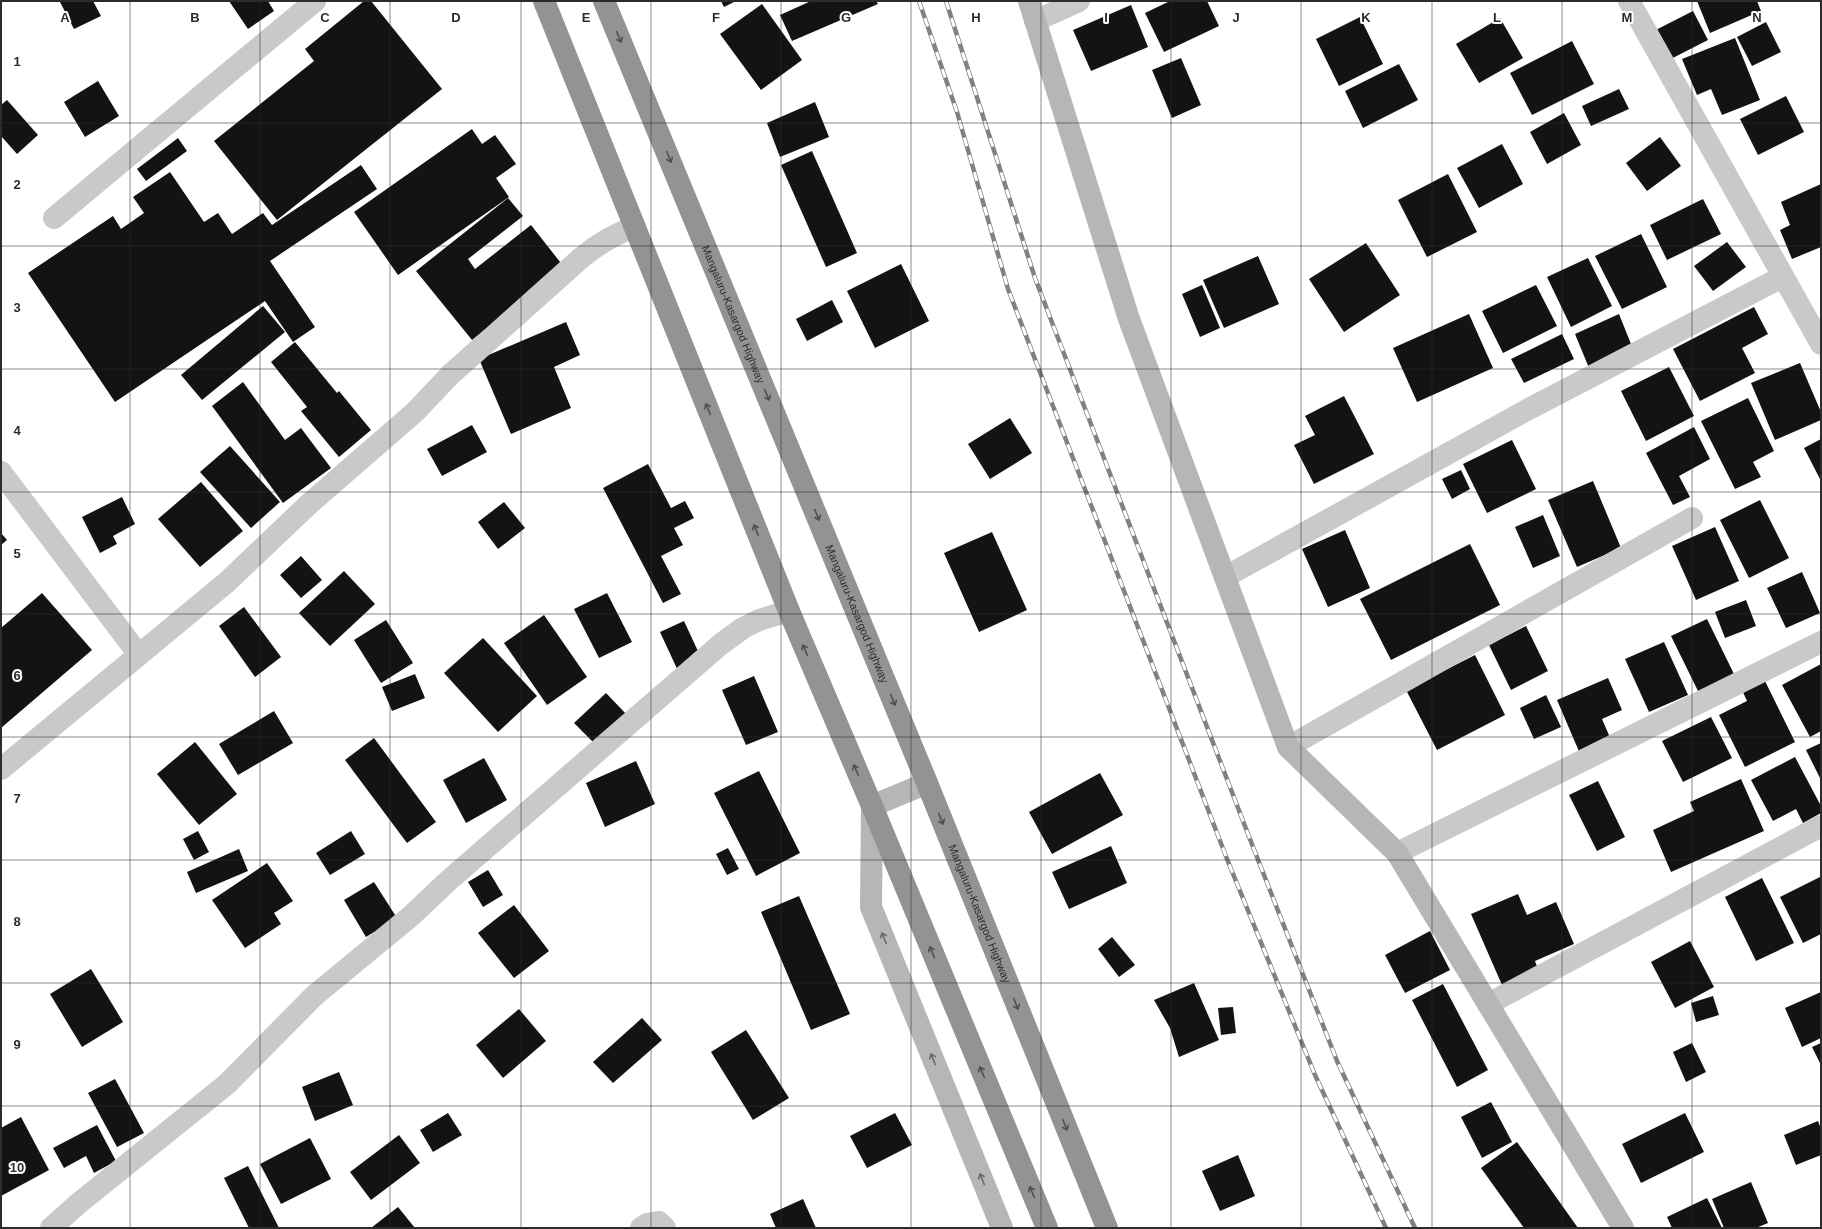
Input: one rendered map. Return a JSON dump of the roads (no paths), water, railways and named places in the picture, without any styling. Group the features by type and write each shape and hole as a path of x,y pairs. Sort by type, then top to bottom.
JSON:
{"highway":[{"path":"544,1 788,611 872,806 1047,1228"},
{"name":"Mangaluru-Kasargod Highway","path":"604,1 927,783 1107,1228"}],"street":[{"path":"54,218 315,1"},
{"path":"1079,1 1032,11 1130,319 1288,747 1397,853 1623,1228"},
{"path":"1630,1 1782,277 1821,344"},
{"path":"1,769 227,582 309,504 415,412 450,375 581,258 597,245 614,235 635,227"},
{"path":"1225,576 1525,411 1782,277"},
{"path":"1,472 140,655"},
{"path":"1288,747 1692,518"},
{"path":"51,1228 79,1203 227,1084 316,994 425,904 448,881 720,644 742,628 759,620 788,611"},
{"path":"1397,853 1821,642"},
{"path":"927,783 872,806 871,907 1002,1228"},
{"path":"1488,1004 1821,826"},
{"path":"641,1228 647,1224 659,1222 665,1228"}],"railway":[{"path":"919,1 957,112 1008,289 1227,859 1315,1075 1386,1228"},
{"path":"946,1 1035,278 1253,847 1337,1061 1415,1228"}]}
